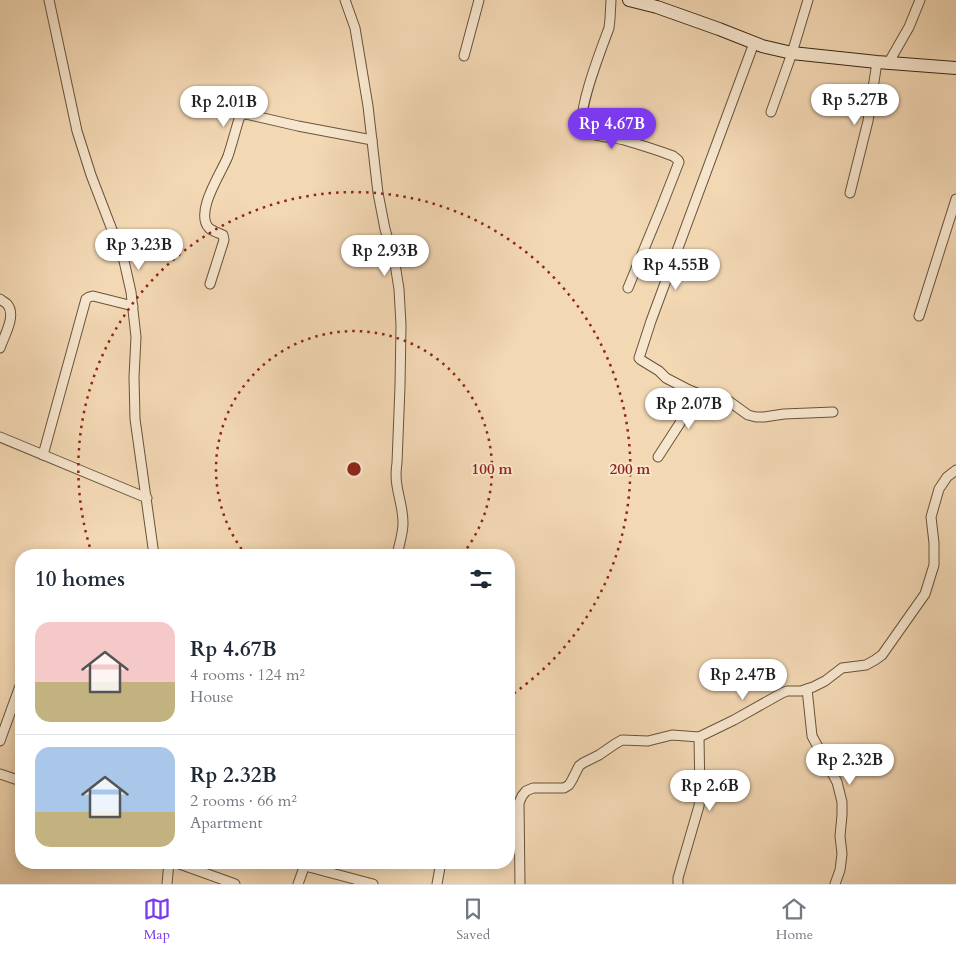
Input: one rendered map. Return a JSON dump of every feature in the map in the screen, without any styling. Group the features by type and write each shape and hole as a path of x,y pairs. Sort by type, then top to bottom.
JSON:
{"street":[{"path":"49,0 77,131 91,176 124,261 131,292 136,337 134,377 135,419 153,549"},
{"path":"345,0 355,28 368,106 378,193 394,264 400,302 400,386 395,482 403,524 398,549"},
{"path":"464,56 479,0"},
{"path":"611,0 609,28 585,96 583,128 592,134 622,139 673,156 679,162 628,288"},
{"path":"629,0 657,7 754,43 792,53 956,68"},
{"path":"770,112 792,53 808,0"},
{"path":"850,193 883,62 909,27 920,0"},
{"path":"754,43 639,358 659,370 666,378 710,398 730,402 748,415 764,417 784,414 833,412"},
{"path":"210,284 224,240 223,236 209,228 205,217 206,206 212,187 227,158 241,115 246,114 372,140"},
{"path":"919,316 956,199"},
{"path":"43,455 86,299 93,296 133,306"},
{"path":"0,299 8,305 11,314 0,348"},
{"path":"658,457 680,423 689,390"},
{"path":"0,438 147,498"},
{"path":"520,884 519,803 526,791 532,788 564,788 569,785 583,763 622,740 648,741 672,735 699,737 786,691 807,689 825,681 842,668 866,665 882,655 924,594 934,565 931,517 942,483 956,470"},
{"path":"807,689 812,736 837,782 842,802 840,836 842,854 840,870 835,884"},
{"path":"0,741 15,700"},
{"path":"678,884 678,878 699,806 699,737"},
{"path":"0,774 15,779"},
{"path":"167,884 168,869"},
{"path":"193,869 235,884"},
{"path":"298,884 303,869"},
{"path":"322,869 373,884"},
{"path":"437,884 440,869"}]}
